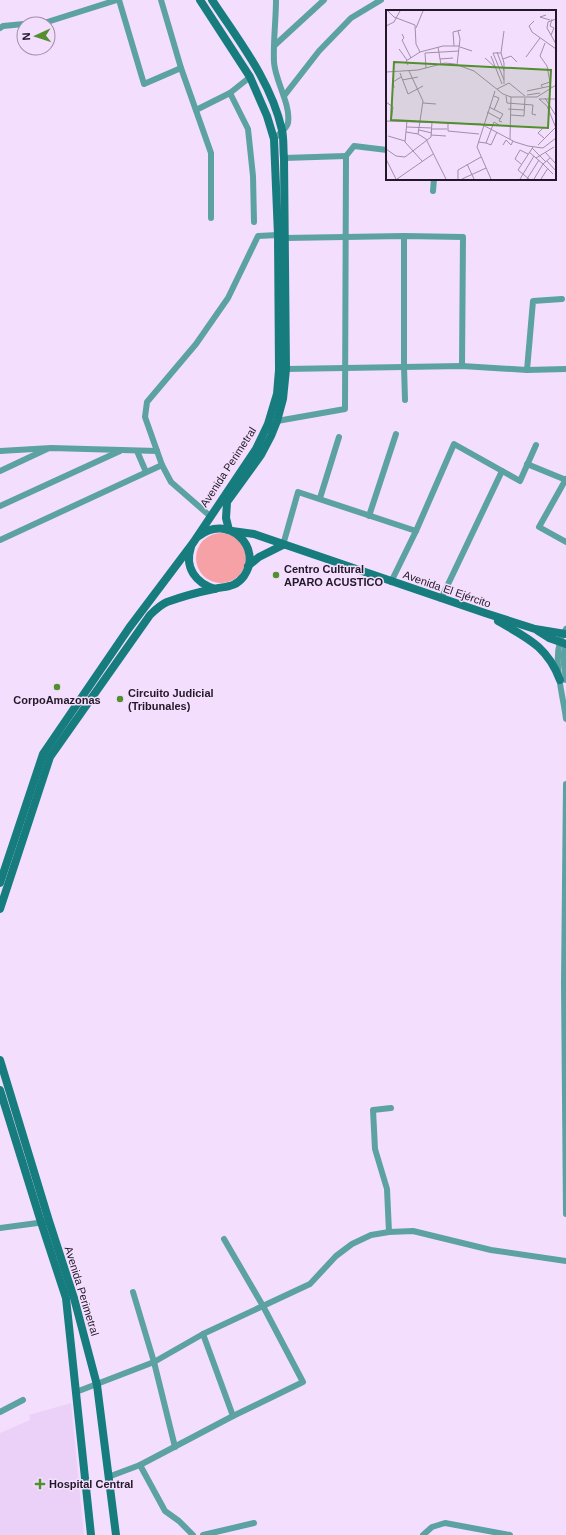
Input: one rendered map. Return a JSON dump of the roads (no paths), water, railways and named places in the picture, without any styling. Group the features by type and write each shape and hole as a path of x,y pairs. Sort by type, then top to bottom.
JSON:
{"main road":[{"name":"Avenida Perimetral","path":"200,0 250,77 268,116 274,139 282,237 286,369 283,400 277,421 261,455 227,502 226,518 231,530"},
{"name":"Avenida Perimetral","path":"0,884 43,754 130,628 192,543 256,449 268,424 277,394 279,370 284,158 282,131 274,105 261,74 212,0"},
{"path":"219,528 231,530 240,537 246,546 249,556 248,566 244,576 236,584 226,588 206,586 198,580 192,572 189,563 189,553 192,543 199,535 208,530 219,528"},
{"name":"Avenida El Ejército","path":"231,530 254,534 441,599 535,629 565,632"},
{"path":"248,566 259,557 283,545"},
{"path":"0,909 50,757 150,615 166,603 215,588"},
{"path":"485,613 536,644 552,661 563,680"},
{"name":"Avenida El Ejército","path":"535,629 549,638 564,643"},
{"name":"Avenida Perimetral","path":"0,1060 3,1078 66,1298 91,1535"},
{"name":"Avenida Perimetral","path":"0,1090 45,1222 74,1298 97,1385 116,1535"}],"street":[{"path":"56,19 118,0 144,84 181,68"},
{"path":"161,0 181,68 211,153 211,218"},
{"path":"274,139 288,122 284,96 277,78 274,63 276,0"},
{"path":"275,45 324,0"},
{"path":"284,96 319,51 351,18 381,0"},
{"path":"0,28 3,26 16,25"},
{"path":"196,110 230,93 250,77"},
{"path":"230,93 248,129 253,176 254,222"},
{"path":"277,421 345,408 347,237 346,156 354,146 386,150"},
{"path":"284,158 346,156"},
{"path":"433,191 434,180"},
{"path":"210,516 171,482 156,451 145,417 147,402 196,344 228,298 258,236 463,237 462,366"},
{"path":"404,236 404,366 406,400"},
{"path":"527,370 533,301 562,299"},
{"path":"286,369 345,369 404,366 462,366 527,370 566,369"},
{"path":"369,516 396,434"},
{"path":"320,498 339,437"},
{"path":"391,582 416,531 454,444 520,481 536,445"},
{"path":"0,451 51,448 156,451"},
{"path":"0,471 51,448"},
{"path":"0,506 121,451"},
{"path":"137,451 146,472"},
{"path":"528,464 566,480 539,527 566,542"},
{"path":"0,540 162,465"},
{"path":"441,599 502,471"},
{"path":"283,545 298,492 320,498 416,531"},
{"path":"565,632 564,643 558,663 563,680 566,719"},
{"path":"566,784 564,924 566,1214"},
{"path":"389,1232 387,1189 375,1149 373,1110 391,1108"},
{"path":"0,1228 45,1222"},
{"path":"76,1392 154,1362 203,1334 310,1284 336,1256 352,1244 371,1235 389,1232 413,1231 491,1250 566,1261"},
{"path":"108,1477 140,1465 233,1416 303,1382 263,1306 224,1239"},
{"path":"133,1292 154,1362 175,1447"},
{"path":"203,1334 233,1416"},
{"path":"0,1412 23,1400"},
{"path":"140,1465 165,1511 179,1521 193,1535"},
{"path":"203,1535 254,1522"},
{"path":"423,1535 432,1527 445,1523 510,1535"}],"place":[{"name":"Centro Cultural APARO ACUSTICO","path":"276,575"},
{"name":"CorpoAmazonas","path":"57,687"},
{"name":"Circuito Judicial (Tribunales)","path":"120,699"},
{"name":"Hospital Central","path":"40,1484"}]}
